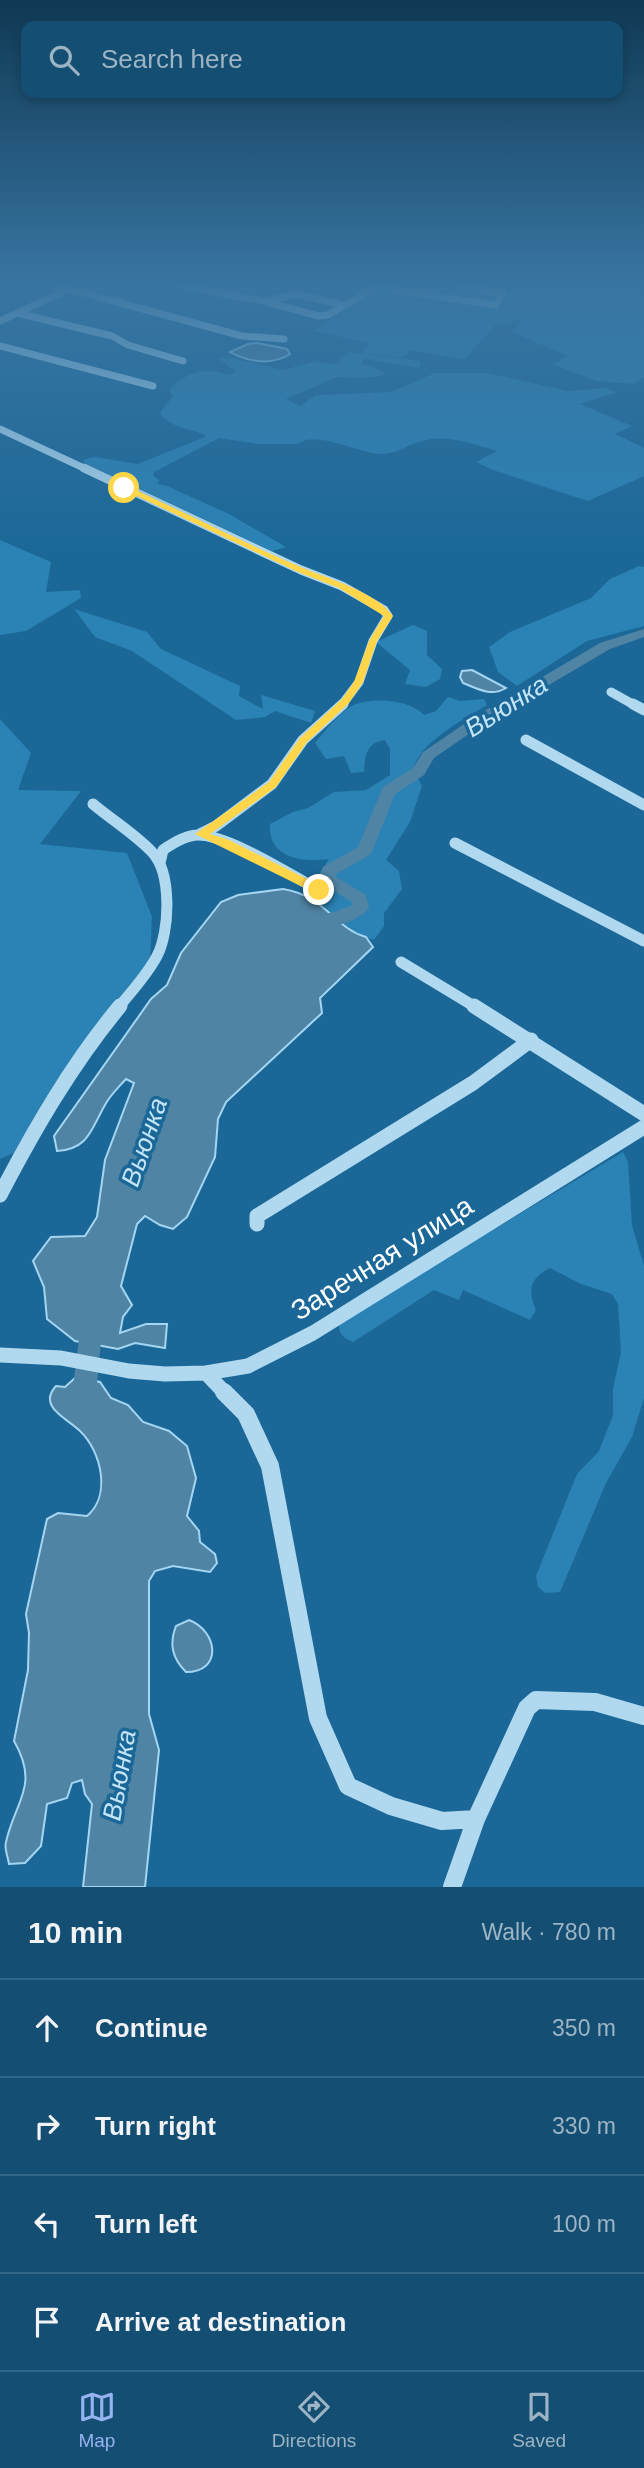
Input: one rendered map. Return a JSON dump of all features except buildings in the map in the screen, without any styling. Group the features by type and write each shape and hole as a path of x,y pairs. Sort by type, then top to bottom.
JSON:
{"street":[{"path":"104,373 153,386"},
{"path":"0,429 301,570 342,586 384,610 388,616 373,641 359,682 346,701 303,740 272,784 216,826 177,841 163,850 160,863"},
{"path":"611,692 644,710"},
{"path":"526,740 644,805"},
{"path":"0,1195 49,1102 160,950 166,916 166,887 160,863 153,853 93,804"},
{"path":"200,834 225,843 319,890"},
{"path":"456,843 644,941"},
{"path":"401,962 531,1040 644,1114"},
{"path":"257,1224 257,1216 462,1090 531,1040"},
{"name":"Заречная улица","path":"61,1358 129,1371 165,1374 206,1373 248,1366 281,1351 644,1127"},
{"path":"0,1355 61,1358"},
{"path":"206,1373 246,1414 270,1466 318,1718 348,1786 391,1806 442,1821 476,1819"},
{"path":"452,1887 476,1819 527,1708 536,1700 595,1702 644,1716"}],"shaded area":[{"path":"435,373 488,373 568,391 606,388 617,392 580,404 632,426 615,434 644,448 644,476 588,501 476,462 497,451 458,440 438,438 382,454 315,439 298,444 259,444 219,438 154,472 153,476 159,480 157,484 229,514 286,547 272,551 83,460 94,457 138,464 207,436 175,425 160,413 173,396 169,390 188,375 387,375 337,377 286,399 300,406 316,395 391,392"},
{"path":"576,373 644,373 644,377 634,384 596,381"},
{"path":"0,540 51,562 46,592 80,590 81,598 26,631 0,635"},
{"path":"639,566 644,567 644,626 587,641 517,686 498,672 489,647 510,632 591,598 610,579"},
{"path":"74,609 147,632 161,649 240,686 239,696 263,709 261,695 315,711 311,723 275,711 265,717 236,720 132,651 95,637"},
{"path":"413,625 427,631 427,655 442,669 440,679 426,687 405,684 410,670 376,642"},
{"path":"448,697 460,701 484,699 487,705 444,732 418,759 413,769 422,786 410,822 386,860 399,871 402,889 384,913 384,926 374,940 354,934 319,902 333,890 317,877 329,859 308,860 289,856 275,845 270,824 293,812 308,808 334,792 366,790 390,775 390,749 385,740 370,747 364,772 351,773 344,756 326,759 315,743 345,711 356,704 382,700 411,706 424,715 436,711"},
{"path":"0,719 31,753 18,790 81,791 40,844 127,853 152,917 150,962 25,1148 0,1159"},
{"path":"623,1152 628,1162 632,1225 644,1266 644,1398 632,1437 606,1483 560,1592 545,1593 538,1587 536,1576 577,1474 599,1451 613,1415 613,1389 621,1352 618,1304 612,1294 581,1284 550,1268 538,1276 532,1285 536,1310 530,1320 463,1290 459,1300 434,1290 353,1342 342,1335 339,1322"}],"water":[{"path":"472,670 506,688 490,692 463,683 460,677 462,671"},
{"path":"283,889 310,898 346,927 366,937 373,947 320,998 322,1013 226,1102 218,1119 215,1157 187,1217 173,1229 145,1216 137,1224 121,1286 132,1305 123,1317 120,1333 146,1324 167,1324 165,1348 135,1343 118,1349 75,1341 47,1319 44,1287 33,1261 51,1237 85,1236 97,1217 105,1160 134,1083 126,1079 118,1088 107,1101 83,1142 57,1151 54,1136 151,999 167,985 181,953 221,902 238,895"},
{"path":"76,1377 100,1382 111,1398 128,1405 143,1422 169,1431 187,1446 196,1478 187,1516 199,1531 200,1542 215,1554 217,1563 210,1572 173,1566 155,1571 149,1581 149,1714 159,1750 145,1887 83,1887 92,1804 85,1794 82,1780 72,1783 67,1798 47,1804 41,1846 25,1863 9,1864 6,1850 25,1782 25,1770 14,1741 28,1670 29,1633 26,1614 47,1519 58,1513 87,1516 99,1497 101,1486 101,1474 94,1450 80,1431 56,1412 50,1400 56,1386 65,1387"},
{"path":"189,1620 199,1625 206,1633 212,1650 206,1665 186,1672 175,1656 173,1639 176,1626"}],"waterway":[{"name":"Вьюнка","path":"315,922 338,918 360,908 360,899 327,879 329,871 365,850 388,791 419,771 428,755 481,719 605,646 644,633"},
{"name":"Вьюнка","path":"88,1401 84,1395 92,1322"}],"route":[{"path":"124,488 301,570 342,586 384,610 388,616 387,622 373,641 359,682 346,701 303,740 272,784 216,826 200,834 225,843 319,890"}]}
